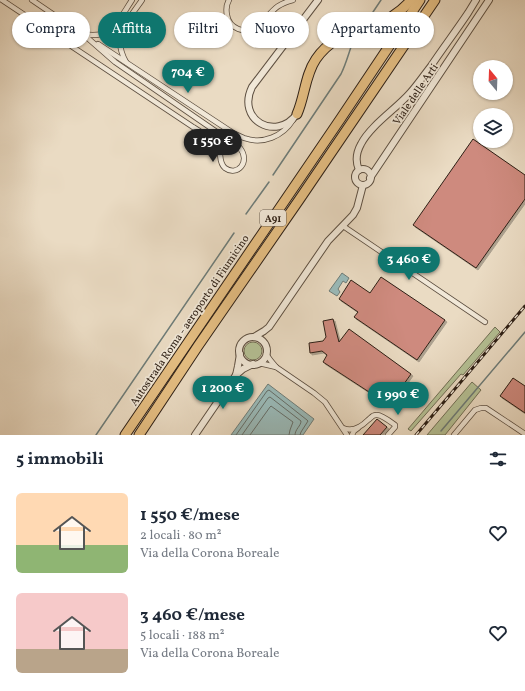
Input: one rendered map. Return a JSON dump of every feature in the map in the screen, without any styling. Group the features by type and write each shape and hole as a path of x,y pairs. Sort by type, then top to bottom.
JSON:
{"highway":[{"path":"297,114 303,98 310,70 316,58 325,48 341,37 391,17 411,0"},
{"name":"Autostrada Roma - aeroporto di Fiumicino","path":"125,435 337,125 420,0"},
{"name":"Autostrada Roma - aeroporto di Fiumicino","path":"139,435 434,0"}],"street":[{"path":"2,0 20,12"},
{"path":"32,0 50,12"},
{"path":"90,36 108,32 132,0"},
{"path":"127,64 121,50 121,33 142,0"},
{"path":"229,0 226,10 228,19 234,26 241,30 249,31 258,28 274,9 283,2 293,0"},
{"path":"297,114 288,122 280,126 264,125 256,121 252,115 248,104 249,95 252,87 318,0"},
{"path":"359,170 356,162 356,156 364,139 372,129 397,107 414,89 476,0"},
{"name":"Viale delle Arti","path":"362,185 368,182 489,0"},
{"path":"90,39 230,131 244,138 261,140 272,138 287,128 297,114"},
{"path":"74,48 212,141 218,147 221,160 225,168 236,170 242,165 244,157 240,148 114,62 90,40"},
{"path":"359,170 368,172 370,174 370,178"},
{"path":"236,375 240,347 243,341 247,338 254,337 269,327 325,246 350,219 357,208 362,185 358,183 355,178 359,170"},
{"path":"343,226 485,322"},
{"path":"265,344 269,327"},
{"path":"195,435 236,375 243,369 256,364 263,359 267,350 265,344 261,340 254,337"},
{"path":"240,354 245,362 276,367"},
{"path":"266,354 276,367 314,393 324,402 347,435"},
{"path":"454,435 475,410 483,408 486,408 525,434"},
{"path":"352,435 354,431 369,420 373,415 378,415 396,425 388,435"},
{"path":"342,428 347,430 359,427"}],"green space":[{"path":"495,327 500,332 463,375 461,374 411,431 408,429"},
{"path":"249,342 257,342 262,347 260,358 257,360 249,360 244,355 244,347"},
{"path":"472,382 481,390 445,435 427,435"}],"water":[{"path":"342,273 349,278 346,283 343,281 338,289 340,292 337,296 329,291"},
{"path":"268,384 314,419 303,435 231,435"}],"building":[{"path":"473,139 473,148 486,148 525,175 525,199 476,268 413,225"},
{"path":"381,277 445,320 417,360 354,317 358,312 339,299 351,280 370,293"},
{"path":"333,319 339,342 349,329 411,374 389,405 323,362 327,355 322,351 310,353 309,343 323,341 326,337 323,321"},
{"path":"513,378 525,386 525,413 500,396"},
{"path":"377,419 387,427 380,435 363,435"}],"waterway":[{"path":"373,12 381,0"},
{"path":"273,175 341,74 351,48"},
{"path":"246,214 269,182"},
{"path":"96,435 234,233"},
{"path":"441,431 525,332"}],"railway":[{"path":"416,435 525,306"}]}
